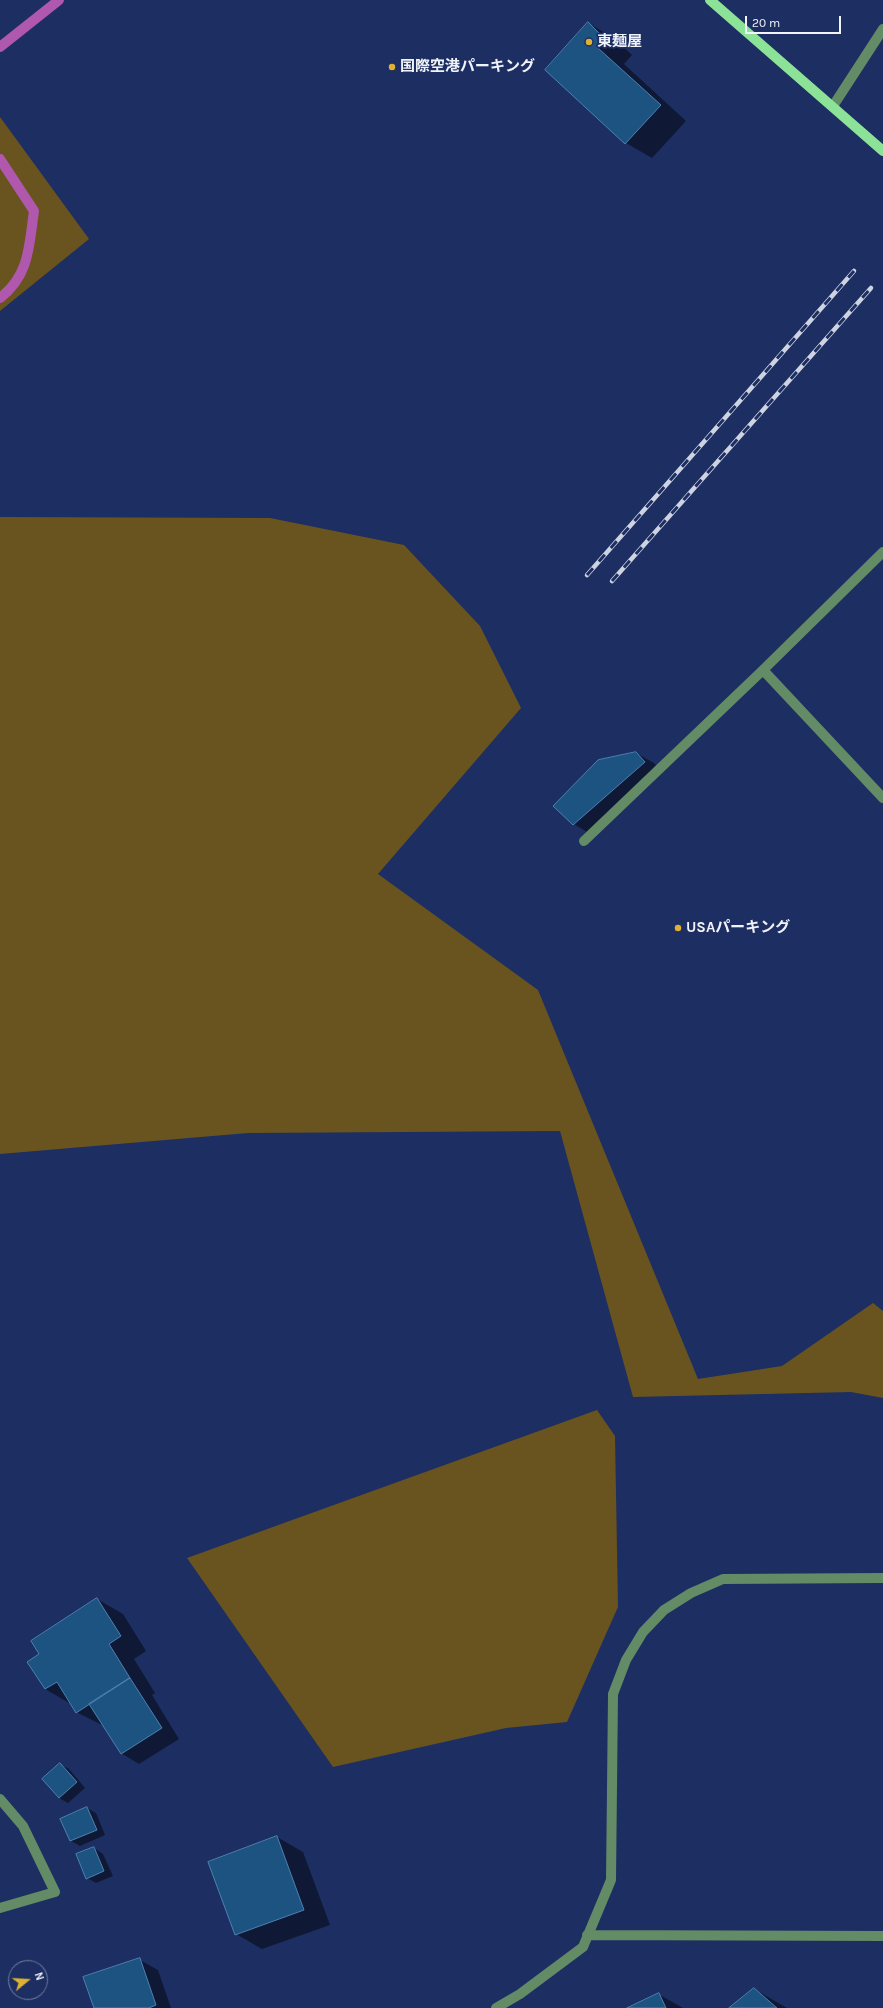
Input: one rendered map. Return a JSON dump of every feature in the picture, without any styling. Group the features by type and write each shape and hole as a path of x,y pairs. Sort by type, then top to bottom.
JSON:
{"main road":[{"path":"710,0 883,151"}],"street":[{"path":"833,106 883,28"},
{"path":"584,841 763,670 883,552"},
{"path":"763,670 883,798"},
{"path":"496,2008 520,1994 583,1947 611,1880 613,1694 626,1660 643,1632 664,1610 691,1593 723,1579 883,1578"},
{"path":"0,1799 23,1826 55,1892 0,1908"},
{"path":"587,1935 883,1936"}],"shaded area":[{"path":"0,117 89,239 0,311"},
{"path":"0,517 270,518 404,545 480,626 521,708 378,874 538,990 698,1379 782,1366 873,1303 883,1311 883,1398 851,1392 633,1397 560,1131 248,1133 0,1154"},
{"path":"597,1410 615,1436 618,1607 567,1722 506,1728 333,1767 187,1558"}],"building":[{"path":"588,22 606,40 598,48 661,105 625,144 545,70"},
{"path":"636,752 645,762 573,825 553,806 598,760"},
{"path":"97,1598 121,1636 109,1644 130,1678 76,1713 57,1682 45,1689 27,1662 39,1654 31,1641"},
{"path":"130,1678 162,1728 121,1754 89,1704"},
{"path":"60,1763 77,1782 59,1798 42,1779"},
{"path":"87,1807 97,1830 70,1841 60,1819"},
{"path":"277,1836 304,1910 235,1935 208,1862"},
{"path":"94,1847 104,1871 86,1879 76,1854"},
{"path":"140,1958 156,2005 149,2008 94,2008 83,1977"},
{"path":"754,1988 777,2008 729,2008"},
{"path":"659,1993 666,2008 627,2008"}],"waterway":[{"path":"0,47 59,0"},
{"path":"0,159 34,211 29,247 23,269 10,289 0,298"}],"railway":[{"path":"587,575 854,271"},
{"path":"612,581 871,288"}],"place":[{"name":"東麺屋","path":"589,42"},
{"name":"国際空港パーキング","path":"392,67"},
{"name":"USAパーキング","path":"678,928"}]}
